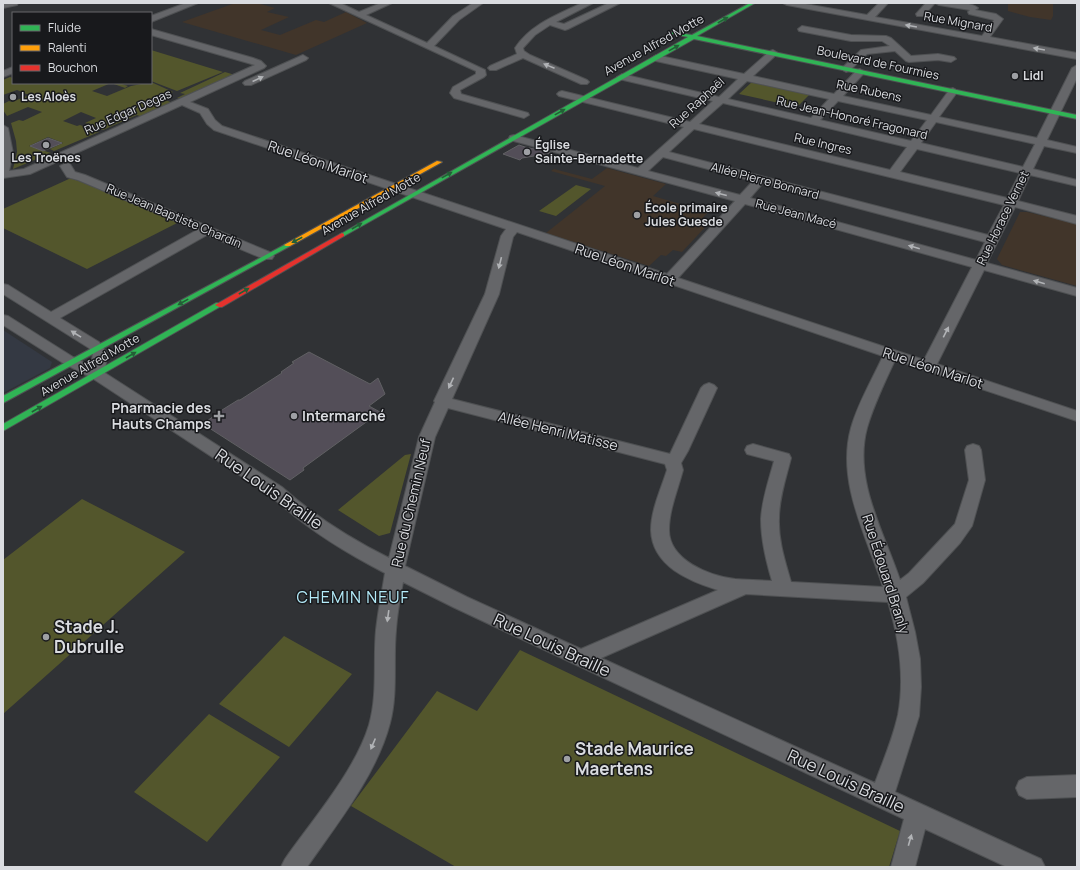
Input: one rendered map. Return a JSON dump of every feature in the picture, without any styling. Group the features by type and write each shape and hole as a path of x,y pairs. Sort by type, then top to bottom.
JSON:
{"main road":[{"name":"Avenue Alfred Motte","path":"3,428 413,194 753,3"},
{"name":"Avenue Alfred Motte","path":"670,35 687,25"},
{"name":"Boulevard de Fourmies","path":"670,35 693,37 773,53 1077,117"},
{"path":"559,96 587,81"},
{"path":"514,121 527,114"},
{"name":"Avenue Alfred Motte","path":"3,400 448,157"}],"street":[{"path":"3,6 14,3"},
{"path":"152,19 194,3"},
{"path":"333,3 481,71 480,76 456,89 454,92 456,95 527,114"},
{"path":"359,15 388,3"},
{"path":"429,46 456,18 479,3"},
{"path":"587,81 523,55 520,50 520,46 539,28 548,22 589,3"},
{"path":"548,22 565,27 616,3"},
{"name":"Rue Mignard","path":"787,3 869,18 957,31 984,39 1077,56"},
{"path":"840,13 850,3"},
{"path":"869,18 884,3"},
{"path":"920,14 931,3"},
{"path":"939,3 972,10 999,19 984,39"},
{"path":"809,22 799,31 851,38 879,38 888,40 909,59 938,57 951,59"},
{"path":"152,32 280,69"},
{"path":"846,69 864,52 897,48"},
{"name":"Rue Raphaël","path":"640,172 773,53"},
{"path":"493,68 523,55"},
{"path":"238,88 303,58"},
{"name":"Rue Rubens","path":"656,58 1077,150"},
{"name":"Rue Edgar Degas","path":"3,175 22,174 258,68 259,64"},
{"name":"Rue Horace Vernet","path":"928,367 1077,68"},
{"path":"813,122 860,72"},
{"name":"Rue Jean-Honoré Fragonard","path":"622,77 1077,183"},
{"path":"893,174 953,91"},
{"name":"Rue Ingres","path":"559,96 582,100 893,174 1077,220"},
{"path":"197,107 211,101"},
{"name":"Rue Léon Marlot","path":"182,102 204,111 211,122 218,128 1077,416"},
{"path":"3,128 8,153 3,171"},
{"name":"Rue Jean Macé","path":"514,138 856,230 1077,292"},
{"name":"Allée Pierre Bonnard","path":"660,154 992,240"},
{"name":"Rue Jean Baptiste Chardin","path":"51,161 66,166 72,175 81,177 268,256"},
{"path":"669,280 760,180"},
{"path":"856,230 870,208"},
{"name":"Rue du Chemin Neuf","path":"293,867 358,774 375,738 380,723 384,700 386,630 395,570 427,437 442,401 490,300 507,236 514,228"},
{"path":"50,318 206,230"},
{"path":"3,288 98,348 100,358 97,374"},
{"name":"Rue Louis Braille","path":"3,318 72,362 97,374 276,491 293,507 368,556 440,593 1033,867"},
{"name":"Rue Édouard Branly","path":"882,797 908,716 911,698 910,654 905,628 895,594 861,497 857,478 855,456 860,422 891,354"},
{"path":"709,388 680,451 673,462 675,470 662,517 660,532 666,550 676,562 688,570 717,582 743,587 895,594 916,578 954,538 963,526 977,480 973,450"},
{"name":"Allée Henri Matisse","path":"442,401 660,456 673,462"},
{"path":"753,450 783,458 770,518 771,538 783,588"},
{"path":"581,658 743,587"},
{"path":"1027,788 1077,786"},
{"path":"903,867 918,814"}],"shaded area":[{"path":"235,3 257,3 275,8 267,12 289,17 261,30 280,35 316,20 324,22 346,12 367,23 296,55 182,22"},
{"path":"1008,3 1053,3 1053,16 1051,20 1030,17 1008,11"},
{"name":"École primaire Jules Guesde","path":"607,168 666,184 653,196 708,212 702,219 711,221 682,252 673,250 666,256 661,255 649,266 546,233 605,186 551,171 554,169 592,179"},
{"path":"1020,212 1027,212 1077,224 1077,286 1002,265 997,259"},
{"path":"3,330 52,362 50,368 3,393"}],"green space":[{"path":"152,50 223,72 177,91 152,81"},
{"path":"225,72 235,75 181,99 177,98 185,94 180,93"},
{"path":"12,78 12,84 109,84 92,91 107,96 131,86 152,84 152,82 173,92 160,98 173,103 142,117 137,115 103,130 85,123 96,118 81,112 63,121 99,132 54,151 50,149 63,143 48,137 29,146 51,153 13,169 17,152 16,141 11,123 19,120 23,121 42,112 28,107 7,116 3,110 3,104 29,95 17,90 3,95 3,80"},
{"path":"753,81 810,94 797,107 739,94"},
{"path":"114,84 128,86 125,88"},
{"path":"71,178 181,221 87,269 3,228 3,209"},
{"path":"576,185 591,189 556,216 539,211"},
{"path":"411,454 390,533 379,536 338,510 405,455"},
{"name":"Stade J. Dubrulle","path":"82,499 185,552 3,714 3,560"},
{"path":"284,636 352,674 289,747 219,704"},
{"name":"Stade Maurice Maertens","path":"520,650 900,831 889,867 456,867 351,806 437,691 477,711"},
{"path":"209,714 280,757 207,842 134,792"}],"building":[{"name":"Les Troënes","path":"48,138 62,143 43,151 30,146"},
{"name":"Église Sainte-Bernadette","path":"519,145 552,153 522,158 520,160 503,154"},
{"name":"Intermarché","path":"309,352 370,384 378,378 385,394 369,406 380,412 303,468 304,470 290,480 203,424 222,410 282,373 281,372 294,363 292,362"}],"traffic: fast":[{"path":"342,235 753,3"},
{"path":"674,33 1077,117"},
{"path":"3,400 288,245"},
{"path":"3,428 219,305"}],"traffic: slow":[{"path":"288,245 439,162"}],"traffic: jam":[{"path":"219,305 342,235"}],"place":[{"name":"Lidl","path":"1015,76"},
{"name":"Les Aloès","path":"13,97"},
{"name":"Les Troënes","path":"46,145"},
{"name":"Église Sainte-Bernadette","path":"527,152"},
{"name":"École primaire Jules Guesde","path":"637,215"},
{"name":"Pharmacie des Hauts Champs","path":"219,416"},
{"name":"Intermarché","path":"294,416"},
{"name":"Stade J. Dubrulle","path":"46,637"},
{"name":"Stade Maurice Maertens","path":"567,759"}],"district":[{"name":"CHEMIN NEUF","path":"353,597"}]}
